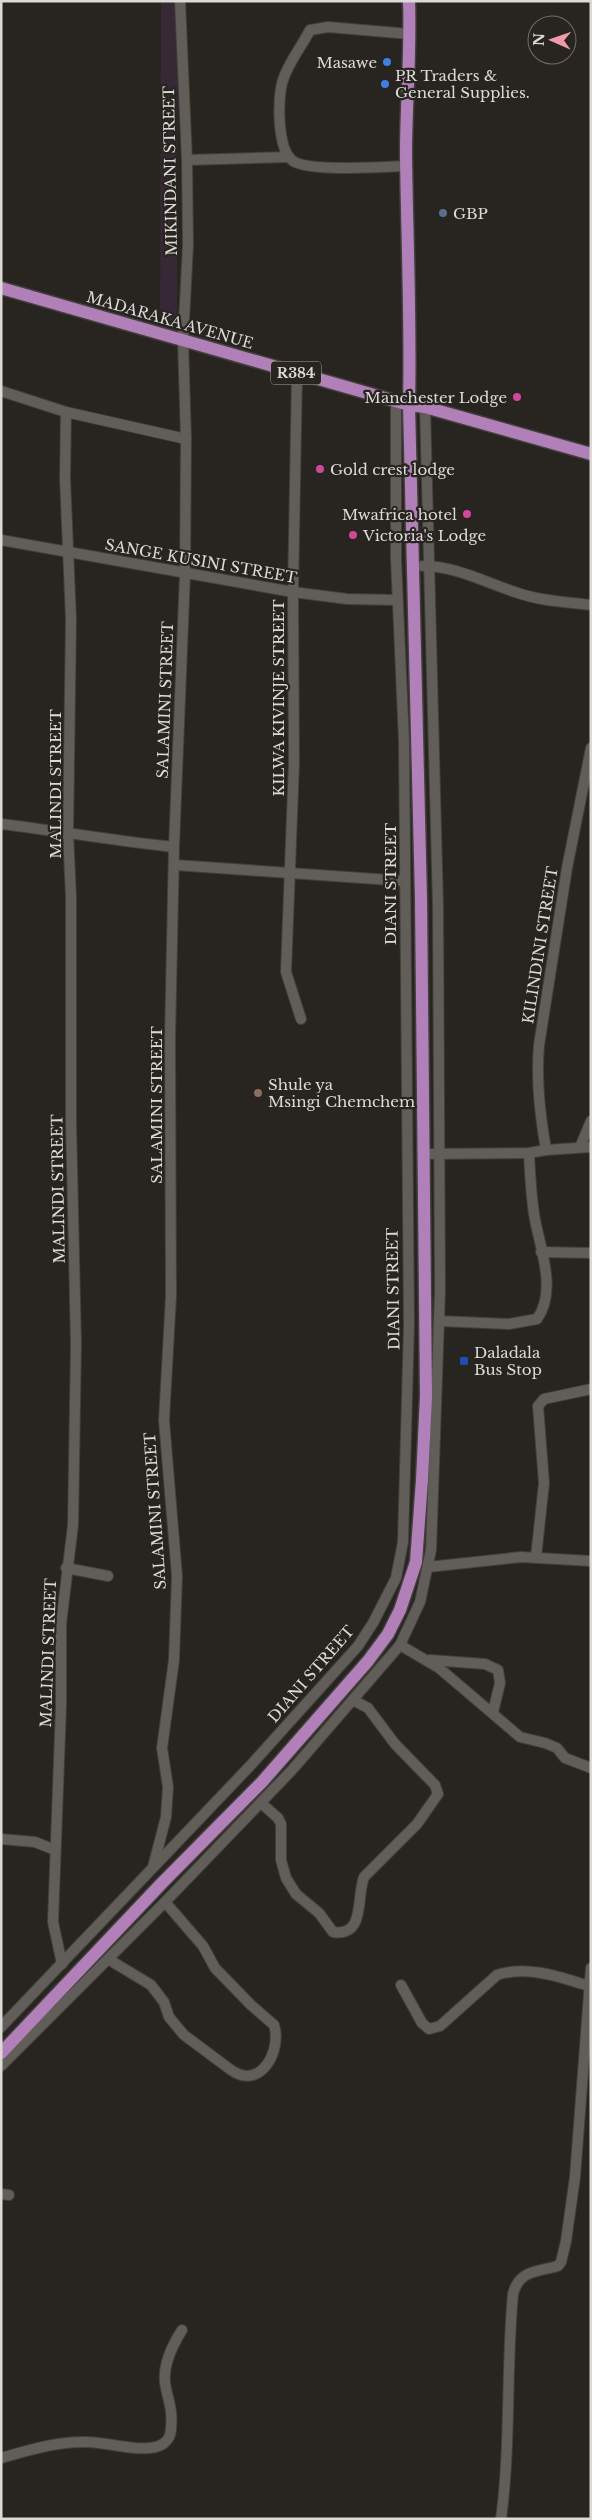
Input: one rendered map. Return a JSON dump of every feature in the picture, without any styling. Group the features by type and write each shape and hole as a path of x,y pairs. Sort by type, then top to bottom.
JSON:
{"main road":[{"path":"1,2052 162,1883 262,1782 368,1661 388,1634 400,1610 416,1562 426,1396 422,899 409,405 411,333 407,166 410,34 408,1"},
{"name":"MADARAKA AVENUE","path":"1,288 297,374 409,405 425,407 591,454"}],"street":[{"name":"MIKINDANI STREET","path":"180,1 187,160 188,245 183,340"},
{"path":"407,166 316,167 301,165 293,162 289,157 282,137 280,119 282,82 310,30 328,27 410,34"},
{"path":"187,160 289,157"},
{"name":"SALAMINI STREET","path":"153,1867 166,1818 168,1787 162,1748 174,1660 177,1576 164,1420 171,1296 170,1039 174,847 185,574 186,439 183,340"},
{"name":"KILWA KIVINJE STREET","path":"297,374 293,592 294,762 286,972 301,1019"},
{"path":"1,391 66,412 186,439"},
{"name":"DIANI STREET","path":"1,2027 249,1767 358,1646 373,1623 396,1578 402,1542 409,1326 404,741 397,600 396,400"},
{"path":"1,2066 165,1902 260,1803 400,1645 420,1602 429,1565 439,1321 435,749 428,566 425,407"},
{"name":"MALINDI STREET","path":"62,1964 53,1922 62,1707 61,1624 66,1568 73,1525 76,1344 71,1092 71,897 68,832 71,619 66,412"},
{"name":"SANGE KUSINI STREET","path":"1,540 293,592 348,599 397,600"},
{"path":"413,567 428,566 459,571 522,594 591,605"},
{"name":"KILINDINI STREET","path":"546,1150 538,1098 539,1045 567,868 587,794 591,748"},
{"path":"1,824 68,832 102,840 174,847"},
{"path":"175,865 405,881"},
{"path":"424,1154 529,1153 586,1147 591,1121"},
{"path":"439,1321 509,1324 537,1319 545,1309 546,1293 534,1213 529,1153"},
{"path":"541,1252 591,1252"},
{"path":"536,1557 544,1482 538,1406 544,1399 591,1389"},
{"path":"416,1562 429,1565 522,1557 591,1561"},
{"path":"66,1568 108,1576"},
{"path":"400,1645 429,1660 493,1712 520,1737 545,1742 557,1748 565,1758 591,1768"},
{"path":"429,1660 485,1664 498,1670 500,1682 493,1712"},
{"path":"260,1803 281,1824 283,1868 296,1894 319,1913 333,1932 350,1930 354,1927 358,1917 360,1886 364,1877 417,1824 438,1794 435,1785 390,1738 372,1712 353,1700"},
{"path":"1,1839 35,1842 56,1850"},
{"path":"108,1959 151,1985 164,2002 169,2017 184,2035 231,2070 239,2075 249,2077 262,2070 270,2059 273,2048 276,2036 274,2024 215,1968 203,1946 165,1902"},
{"path":"501,2519 506,2467 508,2366 512,2294 515,2284 526,2273 558,2266 561,2262 575,2177 587,2053 591,1968"},
{"path":"401,1985 422,2023 429,2029 440,2026 497,1975 504,1973 545,1974 589,1986"},
{"path":"1,2458 39,2447 89,2441 127,2446 160,2446 168,2440 171,2431 172,2409 165,2381 166,2366 170,2350 182,2330"}],"shaded area":[{"path":"161,1 178,1 177,330 160,330"}],"place":[{"name":"Masawe","path":"387,62"},
{"name":"PR Traders & General Supplies.","path":"385,84"},
{"name":"GBP","path":"443,213"},
{"name":"Manchester Lodge","path":"517,397"},
{"name":"Gold crest lodge","path":"320,469"},
{"name":"Mwafrica hotel","path":"467,514"},
{"name":"Victoria's Lodge","path":"353,535"},
{"name":"Shule ya Msingi Chemchem","path":"258,1093"},
{"name":"Daladala Bus Stop","path":"464,1361"}]}
